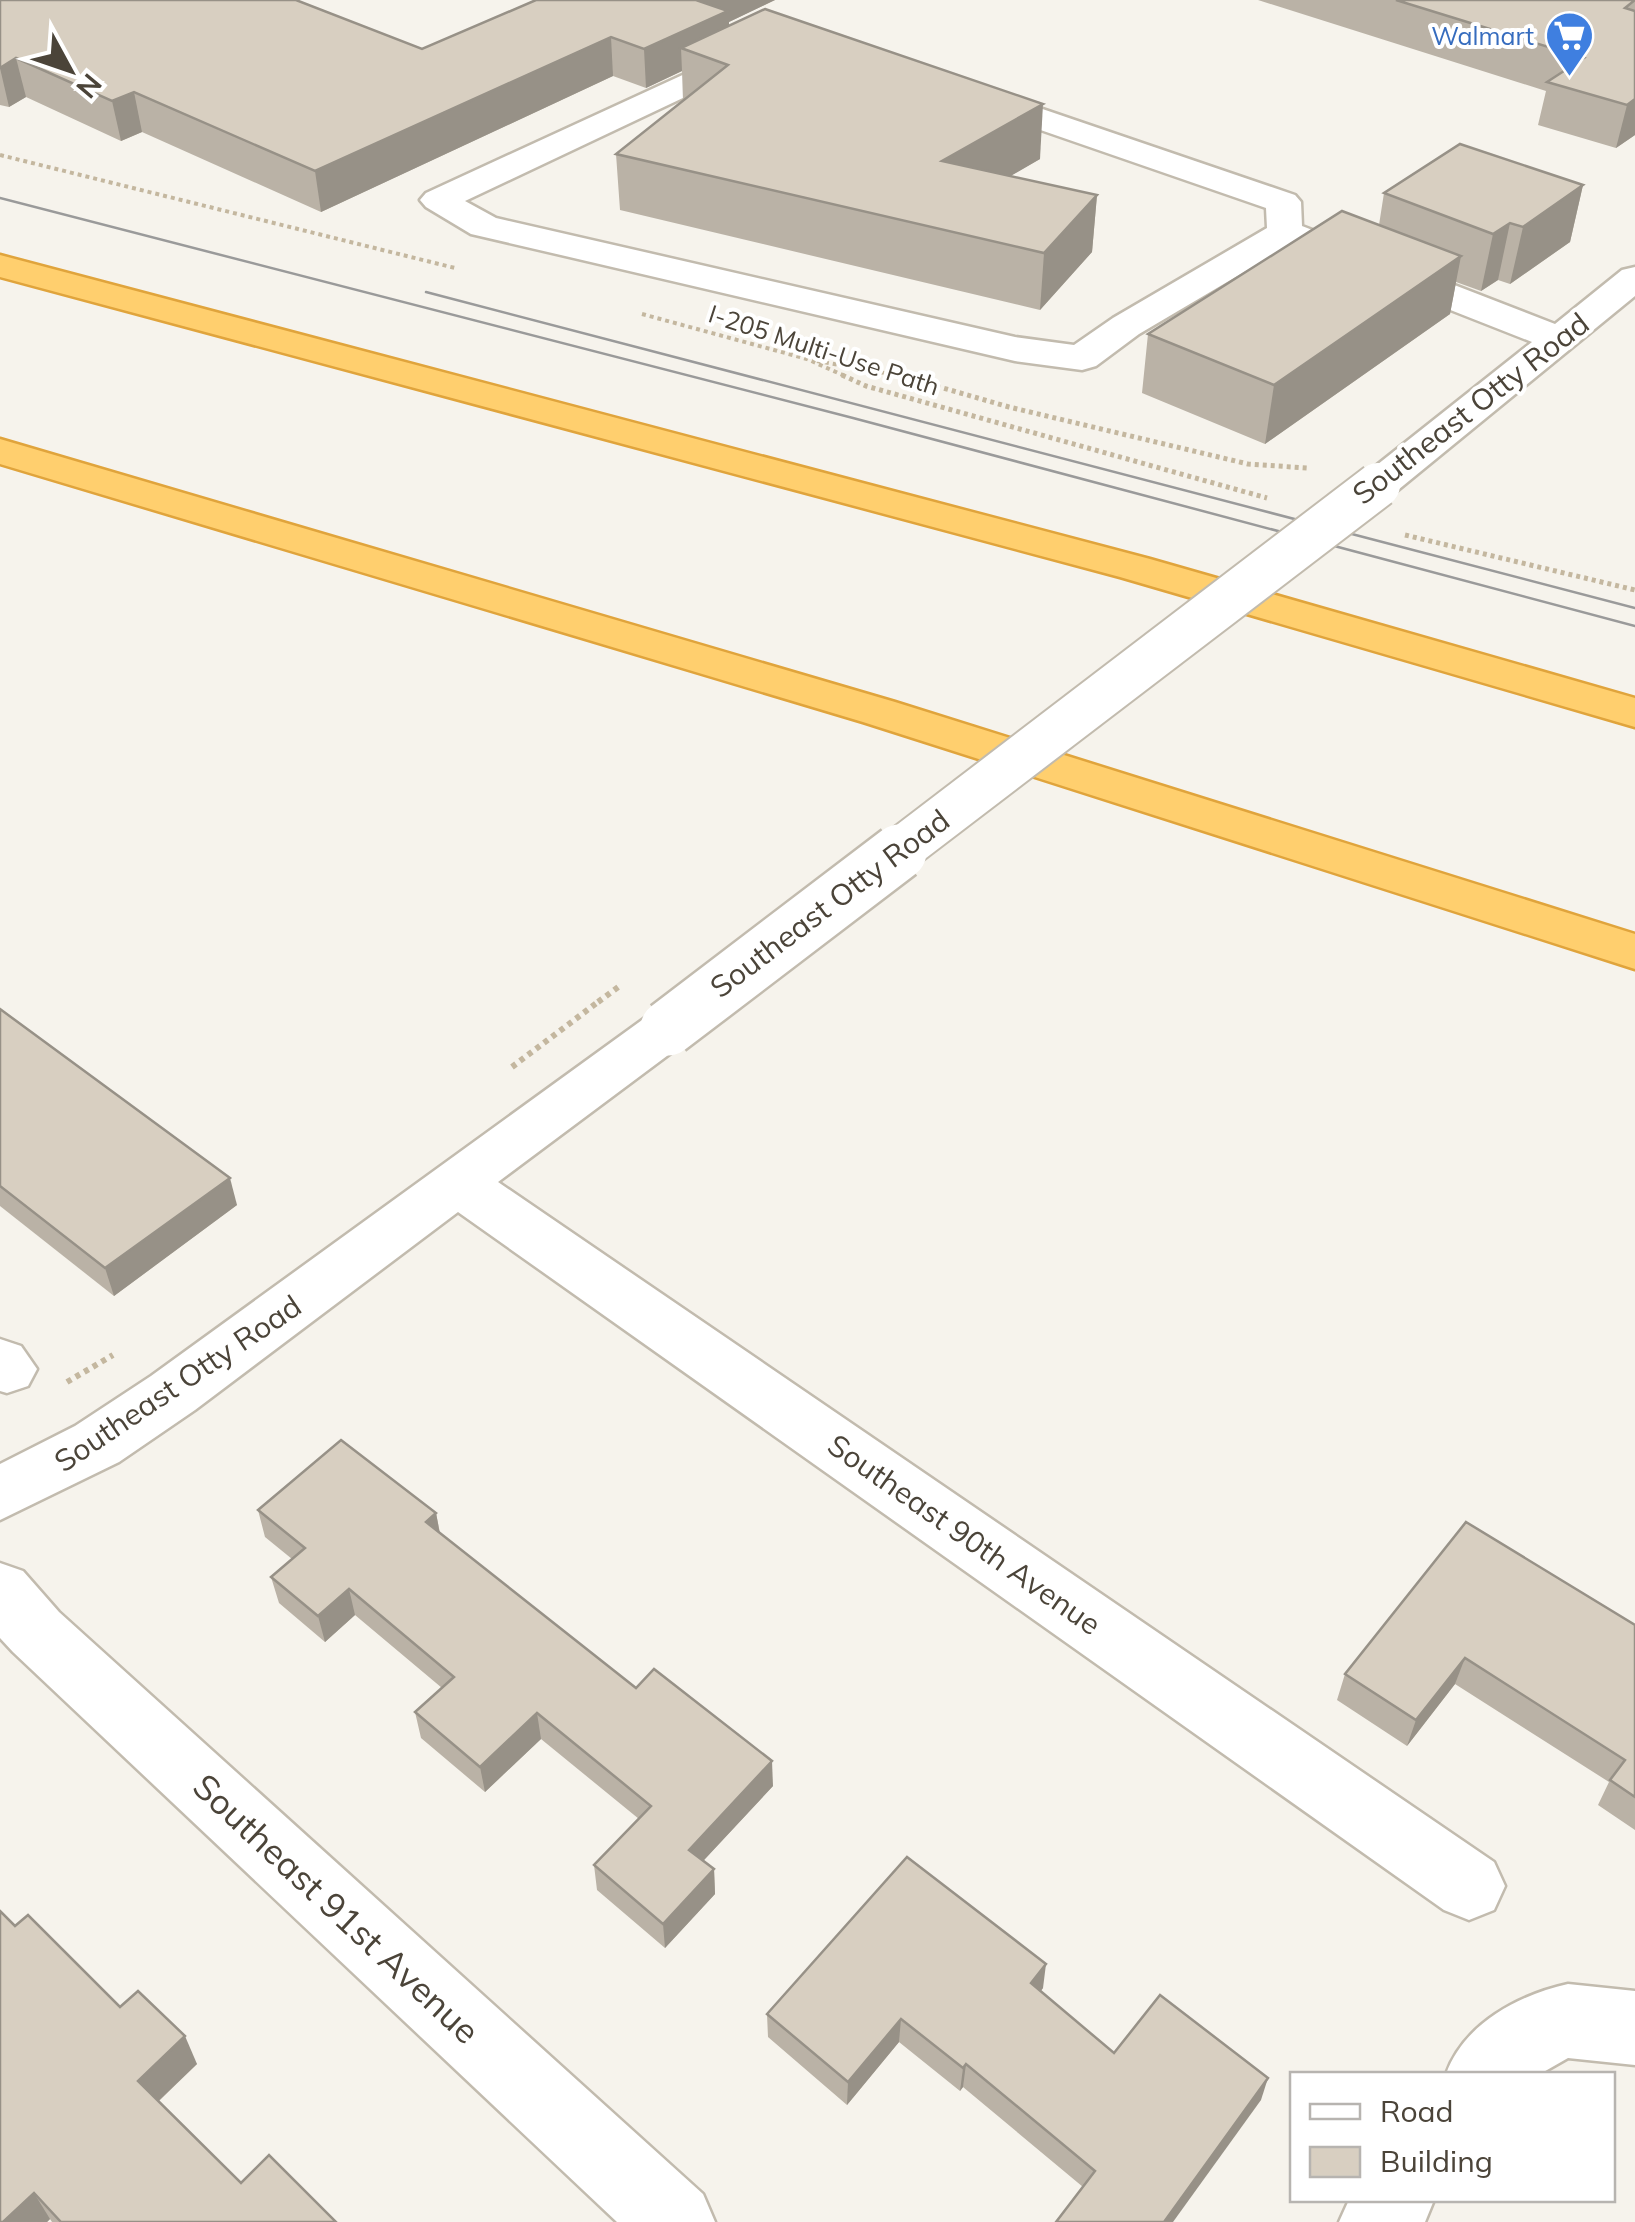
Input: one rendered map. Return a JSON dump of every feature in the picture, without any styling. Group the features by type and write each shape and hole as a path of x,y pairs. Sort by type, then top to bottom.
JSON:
{"highway":[{"path":"0,266 1135,568 1635,713"},
{"path":"0,452 879,712 1635,952"},
{"path":"1483,902 1635,975"}],"street":[{"path":"774,43 438,200 484,226 1015,349 1082,358 1126,326 1285,232"},
{"path":"935,82 1283,202 1285,232"},
{"path":"1285,232 1562,340"},
{"name":"Southeast Otty Road","path":"0,1494 97,1444 173,1394 459,1184 1378,484 1635,278"},
{"name":"Southeast 90th Avenue","path":"459,1184 1469,1886"},
{"name":"Southeast 91st Avenue","path":"0,1591 36,1632 675,2222"},
{"path":"1486,2072 1524,2036 1562,2020 1635,2028"}],"path":[{"path":"0,155 470,271"},
{"name":"I-205 Multi-Use Path","path":"640,313 807,359 866,386 1279,502"},
{"path":"807,359 880,370 1009,407 1248,464 1316,468"},
{"path":"1394,532 1635,590"}],"building":[{"path":"0,0 296,0 422,49 536,0 696,0 728,11 644,49 611,37 315,171 134,92 112,101 16,58 0,68"},
{"path":"1396,0 1635,0 1625,8 1635,11 1635,99 1627,105 1547,82 1584,58"},
{"path":"765,9 1043,104 942,161 1097,195 1044,253 616,154 728,65 681,48"},
{"path":"1460,144 1583,185 1523,227 1510,223 1493,234 1384,193"},
{"path":"1342,211 1461,256 1274,385 1148,334"},
{"path":"0,1009 230,1178 105,1268 0,1186"},
{"path":"341,1440 436,1513 426,1522 636,1688 654,1669 772,1761 689,1850 714,1869 663,1924 594,1865 651,1806 537,1713 480,1767 415,1712 454,1677 349,1589 318,1616 271,1577 305,1548 258,1510"},
{"path":"1466,1522 1635,1625 1635,1797 1610,1780 1625,1760 1465,1658 1416,1720 1345,1674"},
{"path":"907,1857 1046,1964 1031,1983 1114,2053 1160,1995 1268,2078 1164,2222 1056,2222 1095,2171 966,2064 963,2068 901,2019 848,2082 767,2014"},
{"path":"0,1911 15,1926 28,1915 120,2007 138,1991 185,2036 138,2081 241,2183 269,2155 336,2222 61,2222 34,2193 0,2222"}],"tram line":[{"path":"0,198 853,418 1635,626"},
{"path":"426,292 1635,608"}],"place":[{"name":"Walmart","path":"1569,78"}]}
